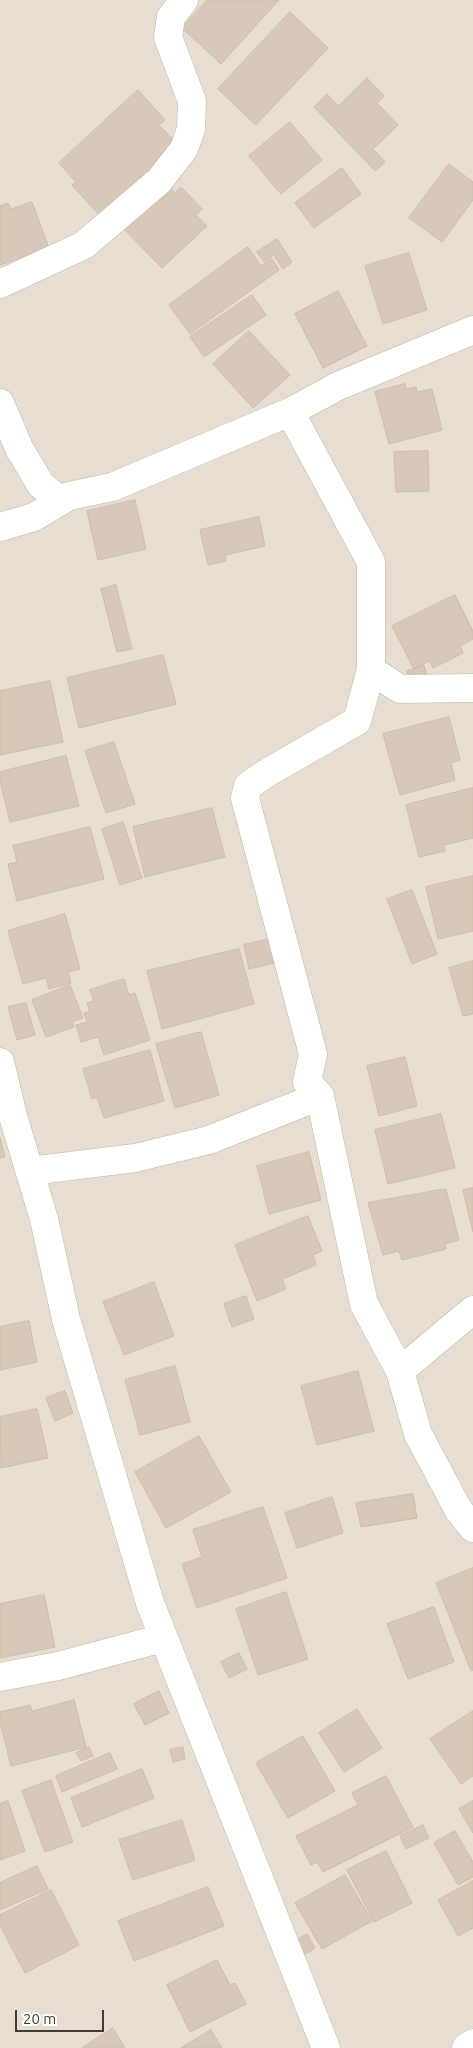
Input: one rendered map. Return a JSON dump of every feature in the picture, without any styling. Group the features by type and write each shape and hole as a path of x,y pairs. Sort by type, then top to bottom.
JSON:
{"street":[{"path":"0,283 84,245 158,181 184,149 191,129 192,101 168,38 171,17 184,0"},
{"path":"0,527 34,516 69,496 112,487 290,412 338,386 473,330"},
{"path":"0,403 19,448 41,485 60,501"},
{"path":"290,412 371,562 371,670 357,721 265,774 248,786 245,798 313,1054 307,1082 320,1096 364,1304 400,1371 418,1434 458,1509 473,1528"},
{"path":"371,670 400,689 473,688"},
{"path":"0,1062 13,1116 44,1219 66,1319 148,1594 163,1638 326,2048"},
{"path":"30,1171 135,1158 209,1140 320,1096"},
{"path":"400,1371 473,1310"},
{"path":"0,1677 58,1666 163,1638"},
{"path":"466,2048 473,2043"}],"shaded area":[{"path":"0,0 473,0 473,2048 0,2048"}],"building":[{"path":"207,0 279,0 221,64 182,28"},
{"path":"290,12 328,48 256,125 218,89"},
{"path":"367,78 384,96 377,103 398,125 373,149 385,162 375,171 314,107 327,94 338,106"},
{"path":"138,90 165,120 159,125 178,145 101,217 72,185 76,182 59,163"},
{"path":"290,122 322,160 281,194 249,156"},
{"path":"449,164 473,182 473,200 442,242 409,218"},
{"path":"342,168 361,194 314,228 295,203"},
{"path":"168,185 175,193 181,187 202,209 196,215 207,226 162,268 123,228"},
{"path":"32,202 49,248 0,265 0,206 8,203 11,209"},
{"path":"277,239 292,262 283,269 274,255 264,262 257,252"},
{"path":"248,247 261,266 272,259 279,270 190,334 169,305"},
{"path":"409,253 427,310 383,324 365,266"},
{"path":"338,291 367,346 323,368 295,314"},
{"path":"252,295 266,315 204,357 190,337"},
{"path":"249,331 290,375 253,408 213,364"},
{"path":"405,384 406,389 416,387 417,392 432,389 442,430 389,444 375,392"},
{"path":"428,451 429,491 396,492 394,452"},
{"path":"135,500 146,549 98,560 87,511"},
{"path":"259,517 265,546 225,555 226,561 208,565 200,530"},
{"path":"116,585 132,649 117,652 101,589"},
{"path":"455,595 473,631 473,639 460,646 463,653 433,668 430,661 414,669 392,626"},
{"path":"163,655 176,704 79,728 67,678"},
{"path":"424,666 429,681 412,686 407,671"},
{"path":"50,681 63,742 0,755 0,691"},
{"path":"449,717 460,760 451,763 455,780 400,795 383,734"},
{"path":"114,742 135,804 106,813 85,751"},
{"path":"66,756 79,806 10,822 0,781 0,772"},
{"path":"473,788 473,838 444,845 445,851 419,857 406,805"},
{"path":"212,808 225,857 145,877 133,827"},
{"path":"123,822 142,878 120,885 102,829"},
{"path":"90,827 104,879 17,901 8,864 17,862 13,846"},
{"path":"473,876 473,931 438,939 426,887"},
{"path":"412,890 437,954 412,964 387,899"},
{"path":"65,914 80,969 68,972 71,983 49,989 46,978 23,984 8,931"},
{"path":"269,939 274,963 249,969 244,945"},
{"path":"239,949 254,1004 162,1029 147,971"},
{"path":"473,961 473,1014 463,1016 449,968"},
{"path":"124,979 129,995 135,993 150,1040 104,1055 98,1037 81,1042 76,1025 87,1022 84,1013 90,1011 87,1003 94,1001 90,990"},
{"path":"70,985 83,1018 72,1022 74,1027 46,1037 32,1000"},
{"path":"26,1003 35,1035 17,1040 8,1007"},
{"path":"201,1032 219,1095 175,1108 156,1044"},
{"path":"150,1050 164,1101 104,1118 97,1097 92,1099 83,1069"},
{"path":"405,1057 417,1106 379,1116 367,1066"},
{"path":"441,1114 455,1168 388,1184 375,1130"},
{"path":"0,1138 5,1157 0,1158"},
{"path":"309,1152 321,1200 269,1214 257,1166"},
{"path":"473,1188 473,1232 463,1190"},
{"path":"446,1189 459,1240 445,1244 446,1249 402,1260 399,1251 383,1255 368,1203"},
{"path":"308,1216 322,1251 313,1255 316,1265 282,1279 286,1289 257,1301 235,1245"},
{"path":"154,1282 174,1336 124,1355 103,1302"},
{"path":"246,1296 254,1319 232,1327 224,1304"},
{"path":"29,1321 37,1362 0,1370 0,1327"},
{"path":"175,1366 190,1422 140,1435 125,1380"},
{"path":"358,1371 374,1431 317,1445 301,1386"},
{"path":"65,1391 73,1413 55,1421 46,1398"},
{"path":"37,1409 48,1458 1,1468 0,1417"},
{"path":"199,1436 231,1492 166,1528 135,1472"},
{"path":"413,1494 417,1518 361,1527 356,1503"},
{"path":"332,1497 343,1533 297,1548 285,1513"},
{"path":"263,1507 287,1578 197,1608 182,1564 202,1557 193,1530"},
{"path":"473,1568 473,1670 471,1671 436,1583"},
{"path":"286,1592 308,1659 258,1675 236,1609"},
{"path":"44,1595 55,1647 0,1658 0,1604"},
{"path":"434,1607 454,1662 408,1679 387,1624"},
{"path":"239,1653 247,1669 229,1678 221,1662"},
{"path":"159,1691 169,1713 145,1725 134,1704"},
{"path":"74,1700 86,1747 11,1766 0,1722 0,1712 30,1705 32,1711"},
{"path":"357,1709 382,1748 344,1772 319,1733"},
{"path":"473,1711 473,1776 461,1784 430,1739"},
{"path":"303,1736 335,1791 288,1818 256,1763"},
{"path":"89,1747 93,1756 81,1761 76,1753"},
{"path":"183,1747 185,1759 173,1762 170,1750"},
{"path":"110,1753 117,1769 62,1792 56,1776"},
{"path":"142,1769 154,1798 82,1827 71,1798"},
{"path":"386,1776 413,1827 323,1872 317,1862 311,1865 296,1836 358,1805 352,1793"},
{"path":"51,1780 73,1842 45,1852 22,1791"},
{"path":"8,1801 25,1851 0,1860 0,1804"},
{"path":"473,1801 473,1833 459,1809"},
{"path":"182,1820 195,1860 133,1880 119,1840"},
{"path":"423,1825 429,1838 406,1849 400,1836"},
{"path":"455,1831 473,1862 473,1877 458,1885 434,1843"},
{"path":"386,1851 412,1903 374,1922 347,1870"},
{"path":"37,1866 48,1889 0,1910 0,1883"},
{"path":"345,1875 372,1921 322,1949 295,1903"},
{"path":"473,1881 473,1928 458,1936 438,1900"},
{"path":"208,1887 224,1926 134,1961 118,1921"},
{"path":"51,1890 79,1945 25,1973 0,1925 0,1915"},
{"path":"307,1934 315,1948 300,1957 292,1943"},
{"path":"217,1960 230,1985 235,1983 246,2004 190,2032 167,1985"},
{"path":"113,2028 125,2048 82,2048"},
{"path":"211,2030 222,2048 181,2048"}]}
